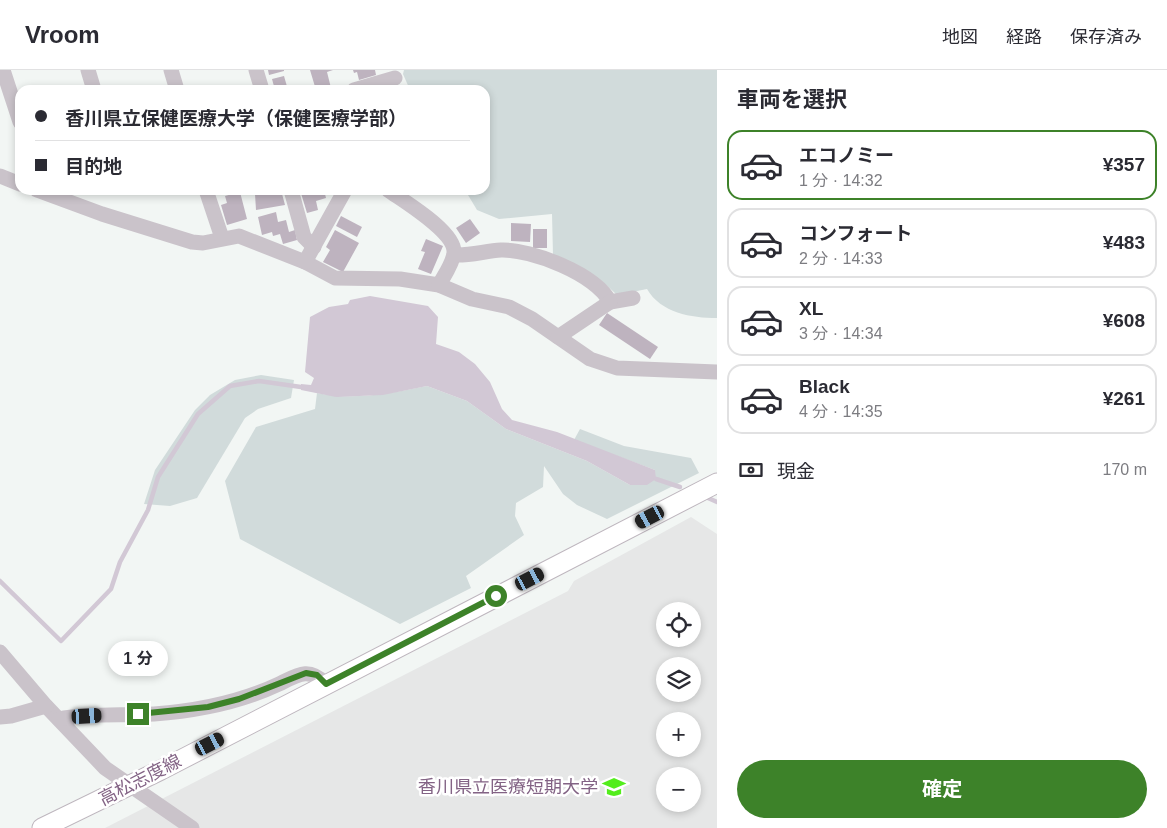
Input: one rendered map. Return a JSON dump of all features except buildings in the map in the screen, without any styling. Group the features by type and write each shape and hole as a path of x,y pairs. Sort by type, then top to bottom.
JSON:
{"main road":[{"name":"高松志度線","path":"42,828 128,786 717,483"}],"street":[{"path":"4,70 15,106"},
{"path":"88,70 92,85"},
{"path":"170,70 174,85"},
{"path":"256,70 260,85"},
{"path":"373,85 395,79"},
{"path":"0,176 15,182"},
{"path":"52,195 192,242 238,236 305,262 334,278 400,279 439,285 472,299 509,307 532,319 590,359 617,368 717,372"},
{"path":"208,195 222,238"},
{"path":"292,195 304,237 314,247"},
{"path":"305,262 342,195"},
{"path":"395,195 446,234 454,244 454,255 439,285"},
{"path":"454,255 501,250 518,251 585,276 607,296 610,302"},
{"path":"558,337 610,302 633,298"},
{"path":"0,652 46,706 105,768 128,786 192,828"},
{"path":"59,719 155,714 208,707 267,690 306,673 317,675 326,684"},
{"path":"0,717 11,716 46,706"}],"shaded area":[{"path":"404,70 717,70 717,318 697,317 668,309 660,304 647,289 617,295 602,281 587,271 553,255 552,214 499,219 477,210 468,195 490,195 490,85 408,85 403,74"},
{"path":"370,296 428,306 438,317 436,344 459,352 475,364 490,382 502,409 512,420 557,432 655,470 656,479 647,485 630,485 587,461 506,429 467,401 427,386 383,395 336,397 301,390 301,384 311,385 314,378 305,372 310,317 329,307 348,304 350,300"},
{"path":"261,375 294,380 291,398 258,409 245,418 197,498 170,506 144,504 155,470 195,410 210,395 235,380"},
{"path":"427,386 467,401 506,429 587,461 630,485 655,470 574,440 580,429 624,446 691,458 699,473 607,519 577,505 563,494 544,466 543,487 516,503 515,516 524,535 466,576 471,588 400,624 240,539 225,481 256,427 315,409 317,393 359,396"},
{"path":"691,517 717,534 717,828 105,828 568,591 574,581"}],"waterway":[{"path":"0,581 61,641 111,589 120,562 148,510 158,477 198,414 230,386 259,381 301,387"},
{"path":"656,479 680,487"},
{"path":"708,498 717,502"}],"place":[{"name":"香川県立医療短期大学","path":"614,787"}],"route":[{"path":"138,714 155,714 208,707 267,690 306,673 317,675 326,684 496,596"}]}
